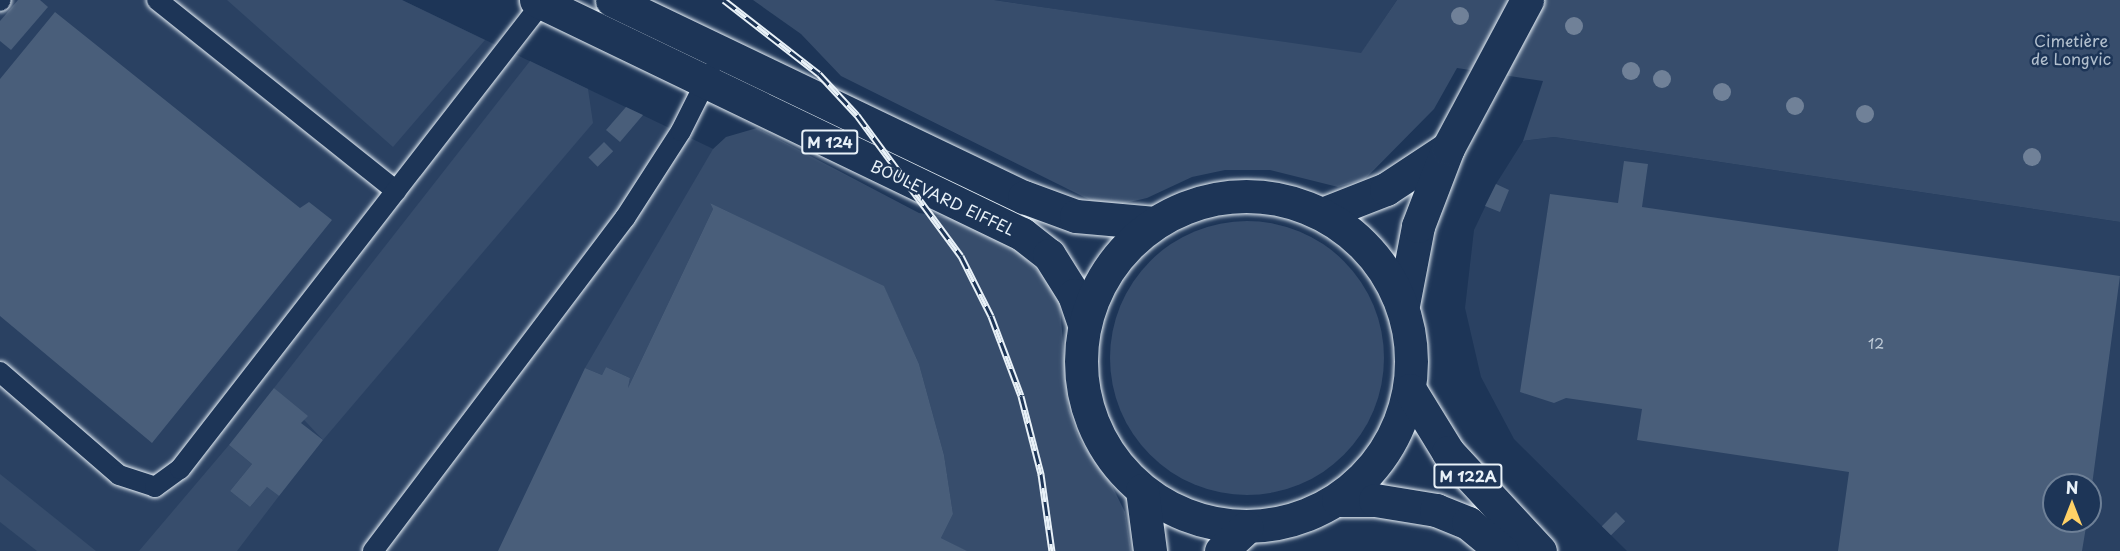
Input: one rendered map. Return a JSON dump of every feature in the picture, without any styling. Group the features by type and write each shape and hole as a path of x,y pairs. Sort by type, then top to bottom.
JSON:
{"main road":[{"name":"BOULEVARD EIFFEL","path":"612,0 1024,197 1076,216 1155,222"},
{"path":"1403,305 1418,226 1448,148 1527,0"},
{"name":"BOULEVARD EIFFEL","path":"541,1 1022,234 1049,255 1074,295 1084,324"},
{"path":"1322,214 1386,189 1448,148"},
{"path":"1238,195 1281,199 1322,214 1371,252 1403,305 1412,347 1410,390 1390,442 1372,470 1338,500 1295,520 1247,527 1191,518 1142,490 1110,457 1089,416 1080,370 1084,324 1110,266 1155,222 1195,204 1238,195"},
{"name":"M 122A","path":"1410,390 1448,452 1540,551"},
{"path":"1142,490 1150,551"},
{"name":"M 122A","path":"1338,500 1375,500 1437,510 1468,523 1502,551"},
{"path":"1221,551 1247,527"}],"lane":[{"path":"157,0 396,191"},
{"path":"0,372 119,476 155,487 180,469 541,1"},
{"path":"373,551 625,218 681,131 721,52"}],"shaded area":[{"path":"0,0 402,0 922,249 1019,551 0,551"},
{"path":"994,0 1397,0 1361,54"},
{"path":"1554,137 2120,222 2120,551 1627,551 1514,439 1481,377 1465,308 1474,230 1496,184 1523,141"}],"green space":[{"path":"227,0 402,0 485,40 393,147"},
{"name":"Cimetière de Longvic","path":"753,0 994,0 1361,53 1397,0 2120,0 2120,222 1554,137 1523,141 1543,81 1457,68 1434,109 1365,179 1338,187 1270,170 1225,170 1192,177 1147,198 1121,204 1092,201 841,76 801,34"},
{"path":"530,61 588,89 593,123 323,440 274,388"},
{"path":"757,128 919,213 972,221 1001,234 1049,282 1060,305 1068,407 1079,439 1111,484 1125,512 1131,551 966,551 941,538 953,514 944,455 919,364 884,287 710,203 713,209 628,388 630,378 606,367 602,375 585,368 713,149 726,137"},
{"path":"1247,221 1287,227 1323,244 1344,261 1361,282 1378,318 1384,358 1378,398 1361,434 1344,455 1323,472 1287,489 1247,495 1207,489 1171,472 1150,455 1133,434 1116,398 1110,358 1116,318 1133,282 1150,261 1171,244 1207,227"},
{"path":"229,445 252,464 230,491 250,507 267,487 279,496 237,551 139,551"},
{"path":"0,474 96,551 37,551 0,522"}],"building":[{"path":"18,0 40,0 48,7 11,50 0,41 0,21"},
{"path":"55,12 300,208 309,202 332,220 152,443 0,316 0,79"},
{"path":"626,107 643,115 620,142 606,130"},
{"path":"604,142 613,151 598,167 588,158"},
{"path":"1624,161 1648,164 1642,207 2120,276 2094,473 2042,473 2042,533 2085,533 2082,551 1838,551 1849,472 1637,440 1642,409 1566,398 1554,403 1520,392 1550,194 1618,203"},
{"path":"1496,184 1509,190 1500,212 1485,206"},
{"path":"710,203 884,286 919,364 944,455 953,514 941,538 967,551 498,551 585,368 602,375 606,367 630,378 628,388 713,209"},
{"path":"274,388 308,416 301,423 323,440 279,496 267,487 250,507 230,491 252,464 229,445"},
{"path":"1616,512 1625,521 1611,535 1602,526"}],"railway":[{"path":"724,0 819,74 857,115 961,256 991,316 1021,396 1041,474 1052,551"}]}
